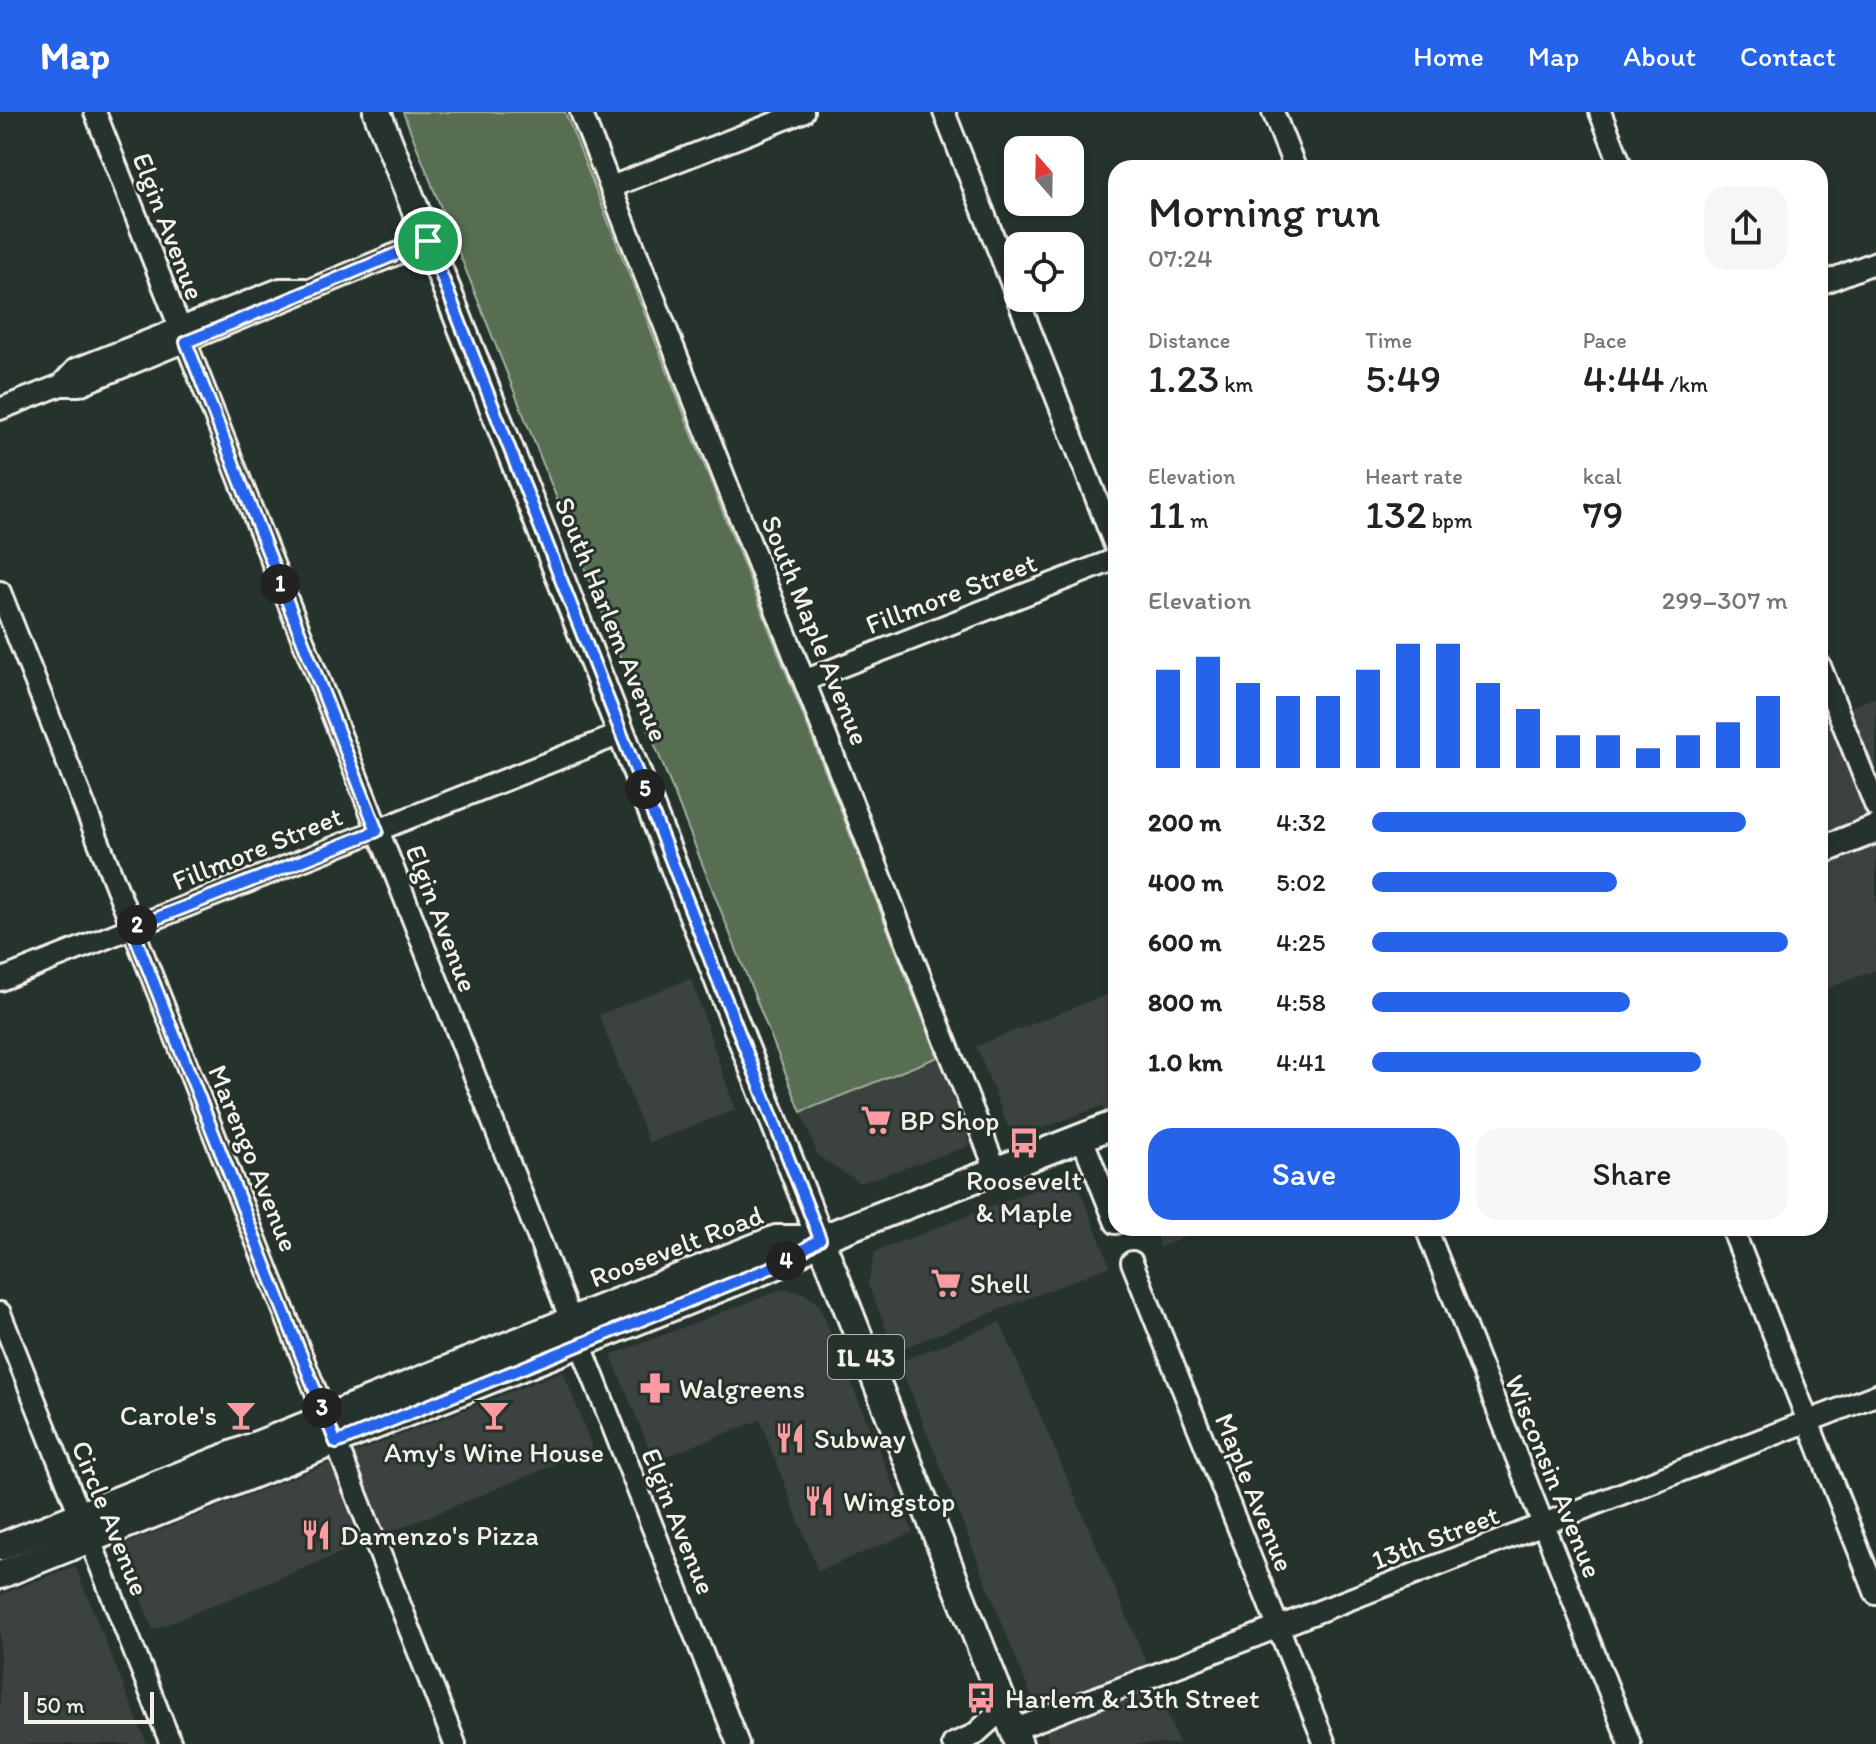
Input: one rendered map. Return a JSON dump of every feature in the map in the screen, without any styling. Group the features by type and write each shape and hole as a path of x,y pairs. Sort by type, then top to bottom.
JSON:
{"main road":[{"name":"South Harlem Avenue","path":"377,112 820,1239"},
{"path":"1828,848 1876,829"},
{"name":"Roosevelt Road","path":"0,1547 326,1418 785,1262 820,1239 1108,1127"},
{"name":"IL 43","path":"820,1239 1012,1727"},
{"name":"Roosevelt Road","path":"0,1575 336,1443 575,1333"}],"street":[{"name":"Elgin Avenue","path":"95,112 738,1744"},
{"name":"South Maple Avenue","path":"581,112 996,1170"},
{"path":"611,187 803,112"},
{"path":"944,112 1108,528"},
{"path":"1273,112 1292,160"},
{"path":"1600,112 1619,160"},
{"path":"0,409 61,385 79,385 280,289 306,289 428,241"},
{"path":"1828,281 1876,262"},
{"name":"Fillmore Street","path":"806,680 1108,562"},
{"name":"Marengo Avenue","path":"0,592 455,1744"},
{"path":"1828,686 1876,807"},
{"name":"Fillmore Street","path":"0,980 623,733"},
{"path":"1082,1138 1108,1204"},
{"name":"Wisconsin Avenue","path":"1429,1236 1630,1744"},
{"path":"1735,1236 1876,1594"},
{"name":"Maple Avenue","path":"1132,1262 1325,1744"},
{"name":"Circle Avenue","path":"0,1313 171,1744"},
{"name":"13th Street","path":"953,1744 974,1735 1012,1727 1279,1628 1876,1395"}],"shaded area":[{"path":"1876,697 1876,970 1828,988 1828,716"},
{"path":"691,978 735,1110 649,1143 599,1015"},
{"path":"1108,994 1108,1120 1102,1106 1013,1139 976,1046"},
{"path":"938,1057 969,1146 860,1183 818,1156 801,1112"},
{"path":"1074,1174 1110,1266 895,1351 868,1284 875,1252"},
{"path":"1156,1236 1189,1236 1160,1247"},
{"path":"783,1289 804,1293 819,1305 913,1532 818,1571 760,1420 654,1461 611,1355"},
{"path":"1000,1322 1179,1744 1050,1744 899,1362"},
{"path":"563,1371 593,1449 153,1630 120,1546"},
{"path":"75,1566 147,1744 0,1744 0,1595"}],"green space":[{"path":"403,112 565,112 938,1057 801,1112"}],"place":[{"name":"BP Shop","path":"876,1120"},
{"name":"Roosevelt & Maple","path":"1024,1143"},
{"name":"Shell","path":"946,1283"},
{"name":"Walgreens","path":"655,1388"},
{"name":"Carole's","path":"241,1415"},
{"name":"Amy's Wine House","path":"494,1415"},
{"name":"Subway","path":"790,1438"},
{"name":"Wingstop","path":"819,1501"},
{"name":"Damenzo's Pizza","path":"316,1535"},
{"name":"Harlem & 13th Street","path":"981,1698"}],"route":[{"path":"428,241 820,1239 785,1262 336,1443 132,928 377,831 186,342 288,301 306,289 428,241"}]}
